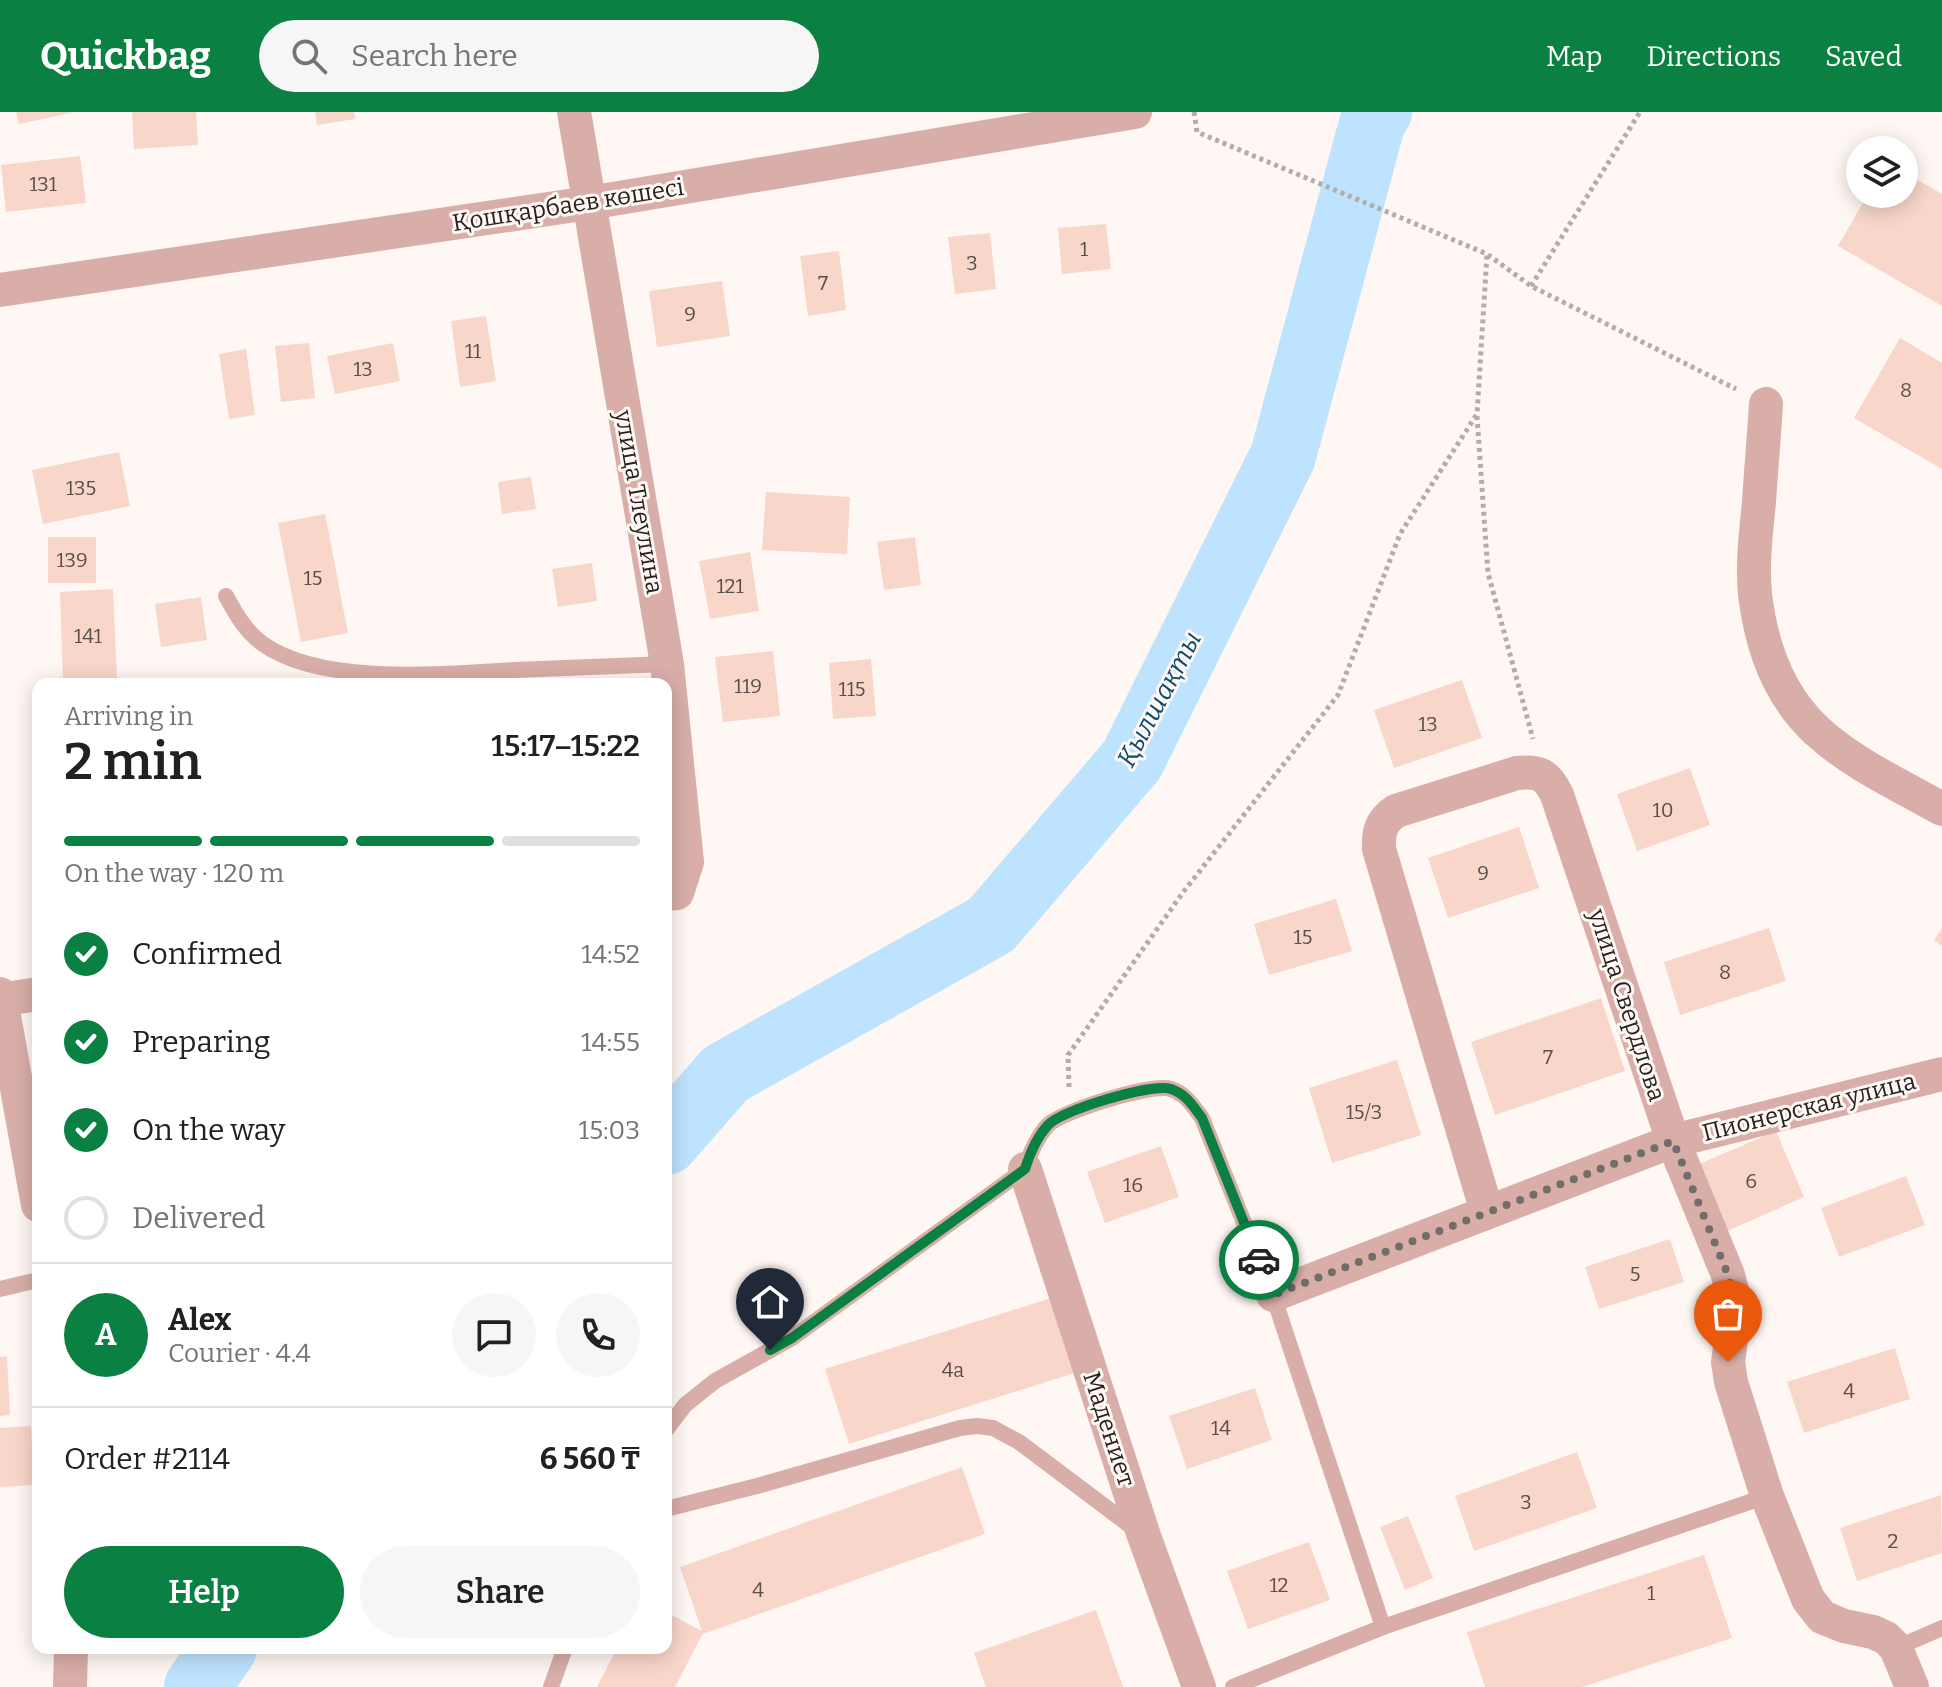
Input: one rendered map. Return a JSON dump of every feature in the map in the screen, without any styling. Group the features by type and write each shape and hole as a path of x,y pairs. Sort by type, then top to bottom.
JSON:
{"street":[{"name":"улица Тлеулина","path":"574,112 668,678"},
{"name":"Қошқарбаев көшесі","path":"0,290 589,203 1135,112"},
{"path":"1766,404 1755,592 1763,641 1773,668 1791,702 1816,730 1843,752 1942,809"},
{"name":"улица Тлеулина","path":"672,714 687,862 672,894"},
{"path":"1487,1212 1378,837 1381,825 1396,811 1517,773 1543,775"},
{"name":"улица Свердлова","path":"1543,775 1557,795 1673,1141 1728,1275 1733,1294 1728,1362 1731,1382 1767,1496 1808,1599 1822,1617 1844,1626 1873,1632 1886,1638 1896,1648"},
{"path":"32,995 0,998 32,1172"},
{"name":"Пионерская улица","path":"1273,1295 1673,1141 1942,1074"},
{"name":"Мадениет","path":"1025,1169 1144,1536 1199,1687"},
{"path":"1896,1648 1912,1687"},
{"path":"70,1687 71,1654"}],"lane":[{"path":"226,596 241,624 263,644 293,660 329,668 405,675 667,664"},
{"path":"672,1422 685,1405 715,1381 792,1338 1025,1169 1032,1147 1049,1124 1069,1112 1147,1088 1169,1088 1188,1098 1202,1118 1273,1295 1383,1627"},
{"path":"0,1289 32,1281"},
{"path":"672,1507 960,1428 977,1426 993,1428 1019,1442 1144,1536"},
{"path":"1233,1687 1383,1627 1767,1496"},
{"path":"1896,1648 1942,1628"},
{"path":"551,1687 563,1654"}],"path":[{"path":"1194,112 1197,132 1487,254 1531,286 1766,404"},
{"path":"1531,286 1640,112"},
{"path":"1487,254 1477,414 1488,573 1543,775"},
{"path":"1069,1112 1068,1055 1184,891 1338,695 1400,534 1477,414"}],"building":[{"path":"16,112 71,112 71,113 19,124"},
{"path":"132,112 196,112 198,145 134,149"},
{"path":"315,112 354,112 355,119 317,125"},
{"path":"80,156 86,203 6,212 1,165"},
{"path":"1918,180 1942,194 1942,306 1838,246 1860,208 1918,208"},
{"path":"1106,224 1111,269 1062,274 1058,228"},
{"path":"990,233 996,289 955,294 948,237"},
{"path":"839,251 846,310 808,316 800,256"},
{"path":"722,281 730,336 657,347 649,291"},
{"path":"486,316 496,381 460,387 451,321"},
{"path":"1900,338 1942,363 1942,469 1854,418"},
{"path":"309,343 315,398 281,402 275,346"},
{"path":"393,343 400,381 335,394 327,356"},
{"path":"246,349 255,415 229,419 219,354"},
{"path":"119,452 130,506 43,524 32,470"},
{"path":"531,477 536,509 502,514 498,482"},
{"path":"766,492 850,497 847,554 762,550"},
{"path":"325,514 348,633 301,642 278,523"},
{"path":"48,537 96,537 96,583 48,583"},
{"path":"915,537 921,585 884,590 877,542"},
{"path":"750,552 759,611 710,619 699,561"},
{"path":"592,563 597,601 558,607 552,569"},
{"path":"113,589 117,678 63,678 60,592"},
{"path":"201,597 207,640 161,647 155,604"},
{"path":"773,651 780,716 723,722 715,657"},
{"path":"871,659 876,716 833,719 829,663"},
{"path":"1462,680 1482,738 1394,768 1374,710"},
{"path":"1690,768 1710,825 1637,851 1617,794"},
{"path":"1519,827 1539,888 1448,918 1428,858"},
{"path":"1336,899 1352,951 1269,975 1254,924"},
{"path":"1769,928 1786,981 1680,1015 1664,962"},
{"path":"1942,928 1942,946 1934,940"},
{"path":"1601,998 1625,1071 1495,1115 1471,1042"},
{"path":"1397,1060 1421,1135 1332,1163 1309,1088"},
{"path":"1776,1131 1804,1197 1725,1232 1697,1165"},
{"path":"1161,1146 1179,1197 1105,1223 1087,1172"},
{"path":"1906,1176 1925,1225 1839,1257 1821,1208"},
{"path":"1670,1239 1684,1282 1599,1309 1585,1267"},
{"path":"1058,1296 1081,1371 849,1444 825,1369"},
{"path":"1895,1348 1910,1399 1804,1433 1787,1382"},
{"path":"7,1356 10,1415 0,1416 0,1357"},
{"path":"1255,1388 1272,1440 1187,1469 1169,1416"},
{"path":"31,1426 32,1485 0,1487 0,1428"},
{"path":"1577,1452 1597,1508 1474,1551 1455,1496"},
{"path":"962,1467 985,1534 703,1633 675,1687 597,1687 614,1654 672,1654 672,1615 702,1631 680,1567"},
{"path":"1941,1495 1942,1553 1857,1581 1840,1528"},
{"path":"1408,1516 1433,1578 1405,1590 1380,1527"},
{"path":"1309,1542 1330,1600 1248,1629 1227,1571"},
{"path":"1704,1555 1732,1638 1582,1687 1485,1687 1467,1632"},
{"path":"1096,1610 1123,1687 986,1687 974,1653"}],"waterway":[{"name":"Қылшақты","path":"672,1135 725,1074 991,925 1132,760 1283,456 1373,120 1379,112"},
{"name":"Қылшақты","path":"197,1687 220,1654"}],"way so far":[{"path":"1259,1260 1273,1295 1673,1141 1733,1294 1734,1317 1728,1362"}],"route":[{"path":"770,1350 792,1338 1025,1169 1032,1147 1049,1124 1069,1112 1147,1088 1169,1088 1188,1098 1202,1118 1259,1260"}]}
